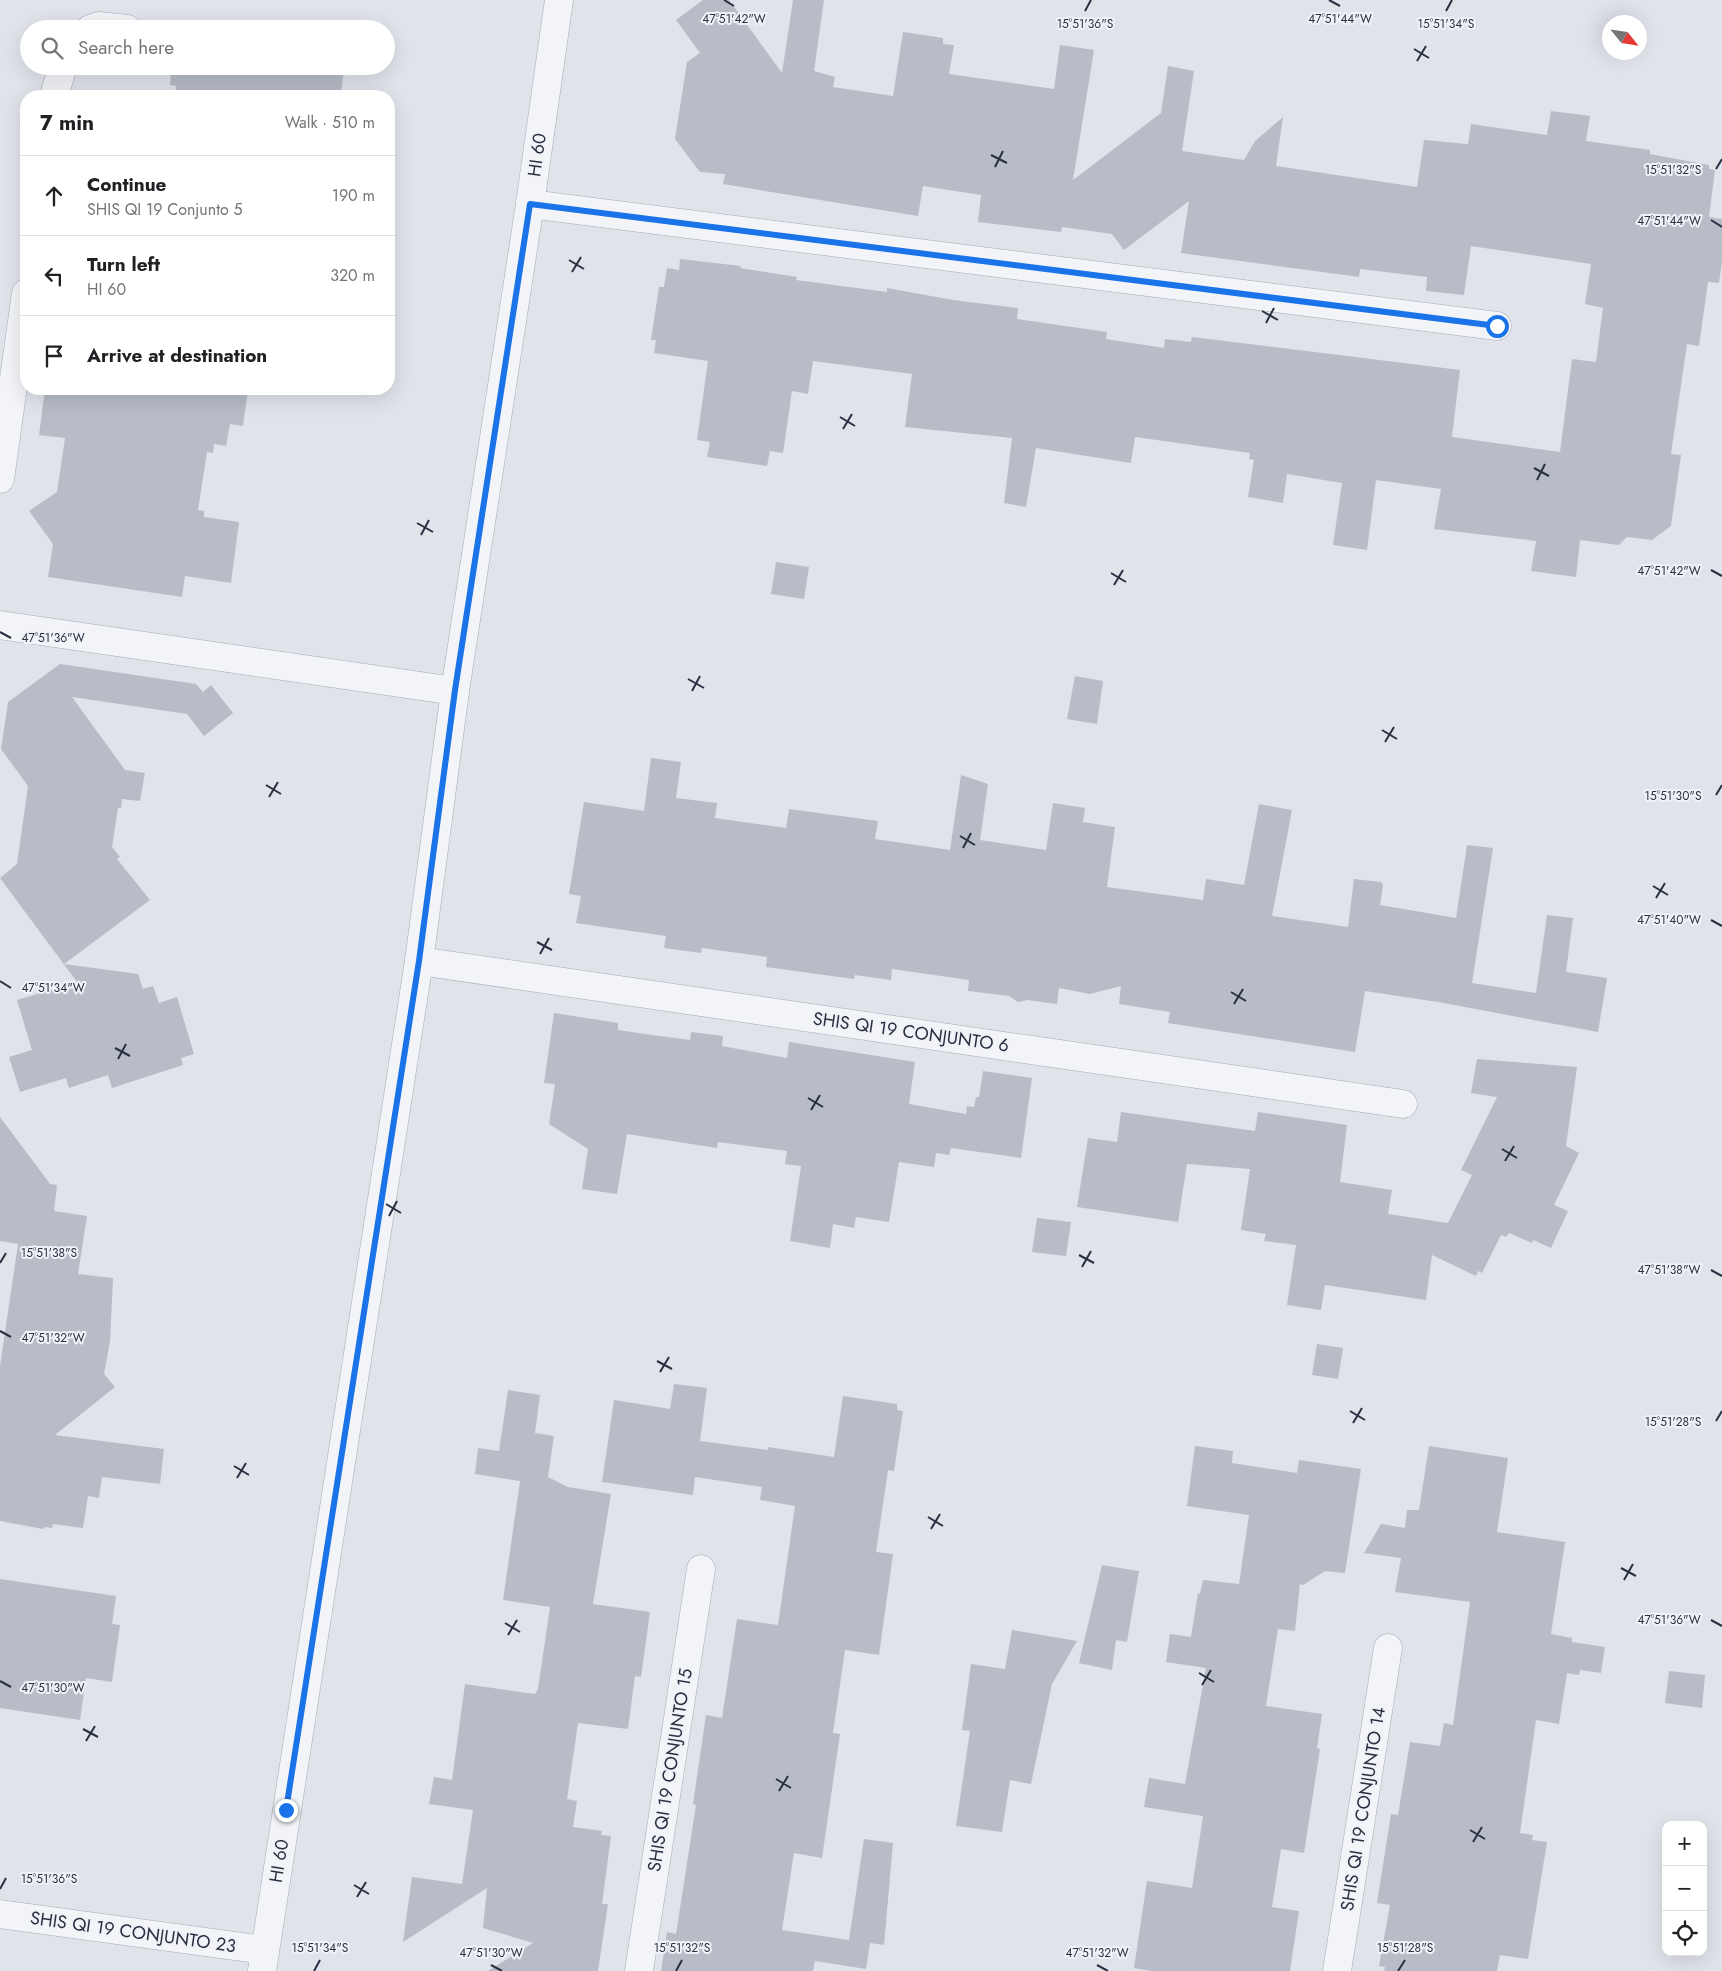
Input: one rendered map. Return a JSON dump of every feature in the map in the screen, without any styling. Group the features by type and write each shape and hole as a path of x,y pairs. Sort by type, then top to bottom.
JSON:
{"street":[{"name":"HI 60","path":"264,1960 419,961 455,690 530,204 559,0"},
{"path":"56,90 60,75"},
{"path":"530,204 1497,326"},
{"path":"0,479 20,336"},
{"path":"0,625 455,690"},
{"name":"SHIS QI 19 CONJUNTO 6","path":"419,961 1402,1104"},
{"name":"SHIS QI 19 CONJUNTO 15","path":"639,1971 701,1569"},
{"name":"SHIS QI 19 CONJUNTO 14","path":"1337,1971 1388,1648"},
{"name":"SHIS QI 19 CONJUNTO 23","path":"0,1914 264,1960"}],"building":[{"path":"703,0 729,0 782,73 793,0 824,0 814,71 835,77 833,87 893,96 903,32 943,38 943,44 954,45 949,74 1054,89 1060,45 1094,50 1073,180 1161,113 1168,66 1194,71 1182,151 1244,160 1255,141 1283,117 1276,166 1417,187 1424,140 1468,144 1471,124 1547,135 1551,111 1590,116 1586,141 1650,150 1650,154 1709,165 1709,169 1715,170 1709,217 1722,219 1722,261 1719,283 1708,282 1699,346 1687,344 1671,454 1681,455 1671,526 1652,540 1627,537 1619,545 1580,540 1576,577 1531,571 1536,541 1434,529 1441,489 1376,480 1367,550 1333,545 1342,483 1287,474 1283,503 1248,497 1254,460 1249,459 1250,453 1135,437 1131,463 1036,448 1026,507 1004,503 1012,438 905,427 912,374 813,361 808,394 792,391 783,453 770,451 767,466 707,457 710,442 697,440 708,361 654,353 656,340 651,340 659,287 664,287 667,268 679,270 680,259 741,266 740,268 797,277 796,280 887,292 887,288 953,300 1018,308 1017,319 1107,332 1106,339 1164,348 1165,339 1191,342 1192,337 1460,370 1452,437 1560,452 1572,359 1596,362 1603,308 1585,304 1591,264 1471,246 1464,295 1426,291 1427,277 1360,269 1359,277 1181,253 1189,201 1124,250 1112,234 1062,227 1061,232 978,222 981,195 923,186 918,216 723,184 725,174 700,172 675,139 687,62 700,53 676,20"},
{"path":"171,75 343,75 342,90 176,90 176,86 170,85"},
{"path":"44,395 247,395 243,426 230,424 226,446 214,444 213,453 207,452 198,510 204,511 204,517 239,522 231,583 185,576 182,597 48,577 53,544 29,511 57,492 65,438 39,435"},
{"path":"776,562 809,567 804,599 771,594"},
{"path":"60,664 196,684 203,692 211,685 233,713 204,736 187,714 72,697 125,770 145,773 140,801 122,799 121,808 118,808 112,847 120,857 117,859 150,900 64,964 138,974 143,989 153,986 159,1003 177,997 194,1054 181,1058 183,1065 112,1088 108,1075 69,1088 66,1078 20,1092 9,1057 32,1050 17,1000 77,982 0,878 17,864 28,786 1,749 8,702"},
{"path":"1075,676 1103,681 1097,724 1067,719"},
{"path":"651,758 681,762 676,798 717,803 715,818 786,828 789,809 878,821 875,839 950,850 961,775 988,784 980,840 1046,850 1053,803 1085,808 1083,822 1115,827 1107,887 1203,900 1206,879 1244,885 1259,804 1292,810 1272,916 1348,927 1354,879 1381,882 1383,885 1380,905 1456,918 1467,845 1493,848 1472,983 1536,993 1547,915 1573,918 1566,972 1607,978 1598,1032 1438,1002 1365,991 1355,1052 1168,1023 1170,1012 1119,1004 1121,986 1090,994 1059,988 1057,1004 1027,1000 1018,1002 1009,996 968,991 969,980 892,969 891,980 855,975 854,979 766,967 767,957 702,948 701,953 664,948 666,936 576,923 581,896 569,894 584,802 644,811"},
{"path":"554,1013 618,1023 618,1030 652,1035 690,1040 691,1032 723,1036 722,1046 787,1058 789,1042 915,1062 909,1104 966,1114 967,1106 974,1107 976,1097 979,1097 983,1071 1032,1078 1021,1158 951,1148 949,1155 936,1153 934,1167 899,1162 889,1222 856,1217 854,1228 833,1224 830,1248 790,1241 801,1166 785,1164 787,1151 718,1142 717,1148 627,1134 617,1194 582,1189 588,1149 549,1124 555,1084 544,1083"},
{"path":"1477,1059 1577,1067 1566,1146 1579,1153 1554,1205 1568,1211 1551,1248 1533,1240 1532,1243 1509,1233 1506,1237 1501,1235 1482,1273 1478,1271 1476,1276 1432,1255 1426,1300 1325,1285 1321,1310 1287,1305 1296,1245 1264,1241 1266,1234 1241,1230 1250,1169 1187,1164 1178,1222 1077,1207 1088,1138 1117,1142 1121,1112 1255,1131 1258,1112 1347,1125 1340,1182 1392,1190 1388,1214 1448,1223 1472,1175 1461,1170 1497,1097 1471,1093"},
{"path":"0,1117 50,1184 57,1185 54,1211 87,1216 78,1274 113,1278 110,1341 104,1374 115,1387 55,1435 164,1449 160,1484 102,1477 99,1498 88,1496 83,1528 53,1524 52,1528 45,1527 43,1529 0,1521 0,1366 18,1244 0,1241"},
{"path":"1037,1218 1071,1222 1066,1256 1032,1252"},
{"path":"1317,1344 1343,1348 1338,1379 1312,1375"},
{"path":"674,1384 707,1388 700,1441 768,1450 768,1447 834,1457 843,1396 897,1404 897,1410 903,1411 894,1471 888,1470 876,1552 893,1554 879,1655 845,1650 833,1733 840,1734 822,1858 794,1853 782,1930 849,1940 864,1839 893,1843 884,1945 870,1943 866,1969 815,1961 813,1971 661,1971 667,1932 676,1934 696,1805 693,1804 706,1715 722,1718 737,1619 778,1625 795,1506 760,1500 762,1487 695,1477 693,1495 602,1482 614,1400 670,1409"},
{"path":"508,1390 540,1395 535,1433 554,1436 548,1477 568,1487 611,1494 593,1604 650,1612 641,1677 635,1676 628,1729 578,1723 567,1799 577,1801 573,1827 602,1831 601,1835 611,1836 602,1904 608,1904 598,1971 488,1971 533,1943 483,1928 487,1888 403,1942 412,1877 462,1884 473,1810 429,1804 434,1777 452,1780 465,1684 535,1694 538,1689 550,1607 503,1600 520,1481 475,1474 478,1448 499,1451"},
{"path":"1195,1446 1233,1451 1232,1463 1297,1473 1299,1460 1361,1469 1345,1573 1325,1571 1303,1585 1300,1584 1295,1631 1278,1629 1266,1706 1322,1714 1317,1748 1320,1749 1304,1853 1281,1849 1272,1907 1299,1911 1290,1971 1151,1971 1134,1968 1147,1881 1192,1888 1203,1816 1144,1807 1149,1778 1185,1784 1206,1668 1166,1662 1170,1634 1191,1637 1198,1593 1200,1594 1203,1580 1239,1584 1249,1515 1187,1506"},
{"path":"1429,1446 1508,1458 1497,1532 1565,1542 1551,1634 1572,1638 1572,1642 1605,1647 1601,1673 1580,1670 1579,1675 1567,1673 1559,1724 1536,1720 1520,1833 1533,1835 1532,1840 1547,1842 1528,1959 1500,1955 1497,1971 1384,1971 1385,1967 1379,1966 1390,1905 1377,1903 1391,1814 1398,1815 1410,1742 1440,1746 1444,1723 1453,1725 1470,1602 1395,1592 1401,1558 1364,1553 1381,1524 1405,1528 1407,1510 1419,1510"},
{"path":"1102,1565 1139,1571 1127,1642 1116,1640 1112,1670 1079,1663"},
{"path":"0,1579 116,1596 112,1624 120,1625 112,1682 86,1678 80,1720 0,1708"},
{"path":"1012,1630 1077,1641 1052,1684 1031,1784 1010,1780 1002,1832 956,1826 970,1731 962,1730 971,1664 1005,1669"},
{"path":"1669,1671 1705,1675 1702,1708 1665,1703"}],"route":[{"path":"286,1810 419,961 455,690 530,204 1497,326"}]}
